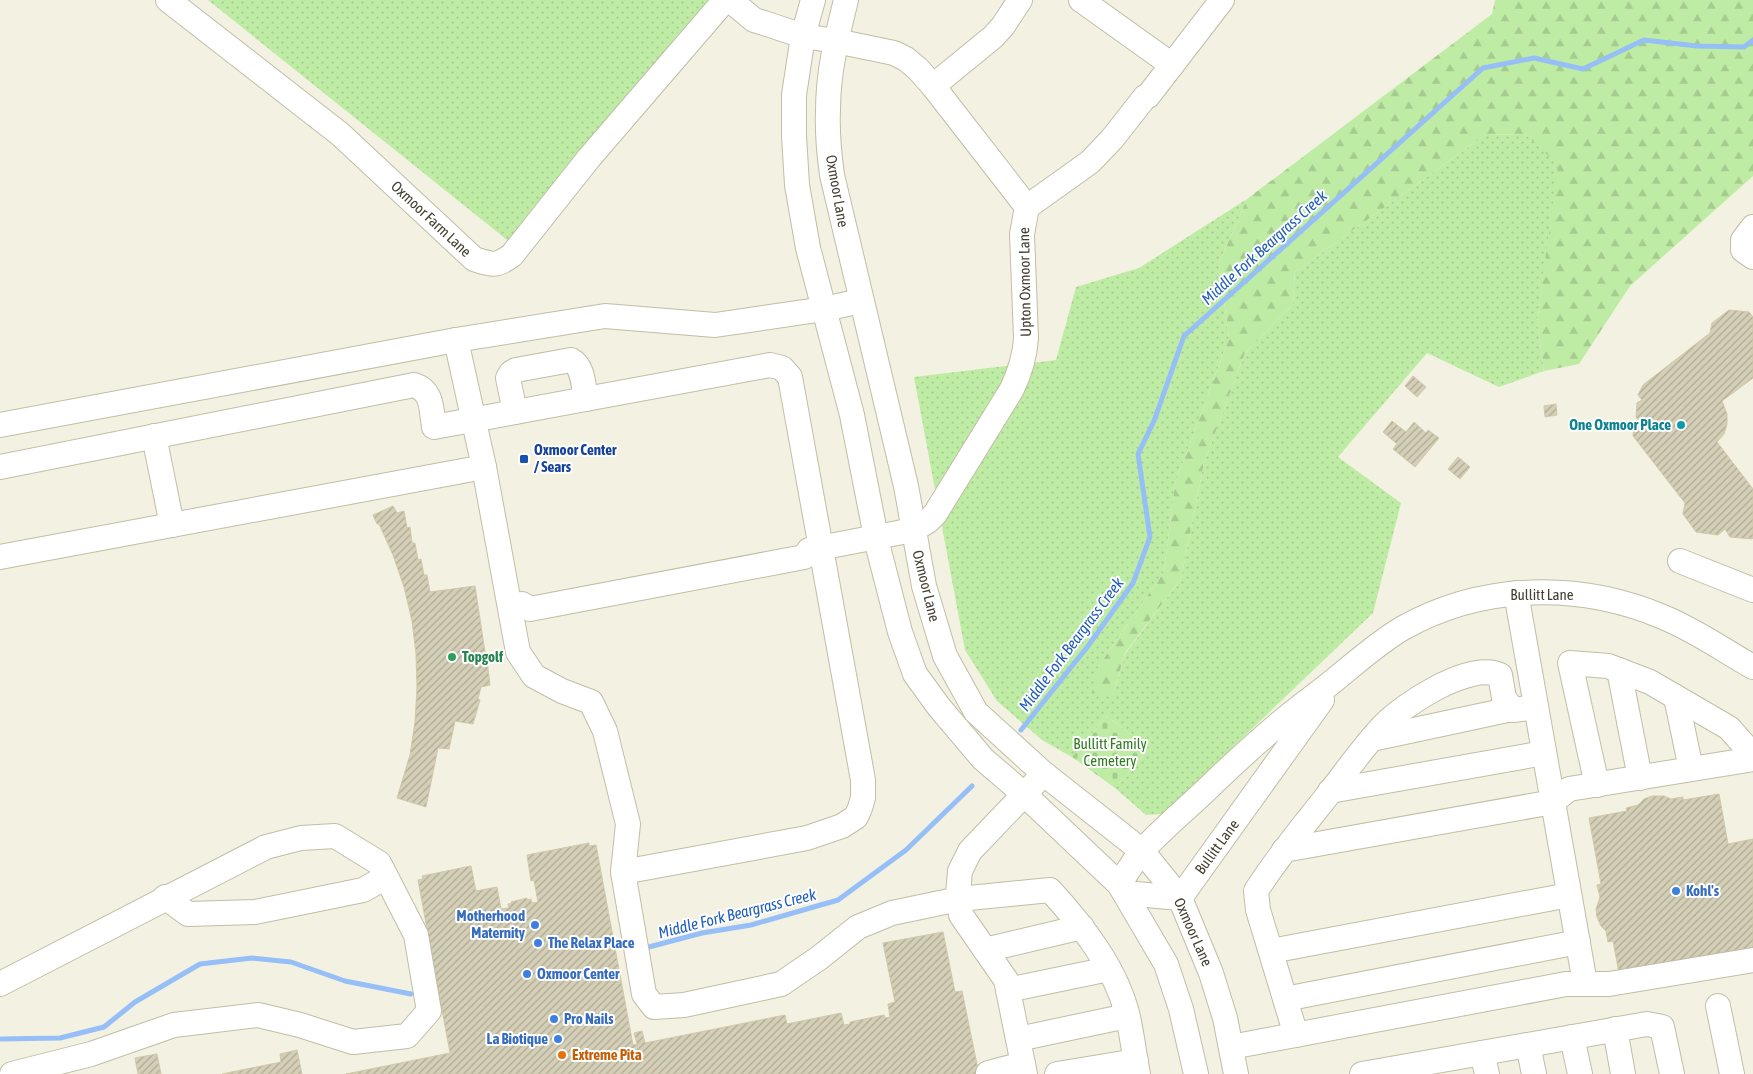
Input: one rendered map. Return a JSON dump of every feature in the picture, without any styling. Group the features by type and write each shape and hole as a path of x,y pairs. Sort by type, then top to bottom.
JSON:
{"street":[{"name":"Oxmoor Farm Lane","path":"168,0 340,134 474,259 489,264 500,264 512,255 589,158 725,0"},
{"path":"730,0 754,20 803,36"},
{"path":"813,0 803,36 794,95 794,160 800,207 808,248 852,415 891,604 915,674 939,707 983,759 1025,795 1122,889 1166,964 1181,1009 1196,1074"},
{"name":"Oxmoor Lane","path":"846,0 836,41 828,107 829,153 835,194 906,486 924,586 946,656 976,712 1043,773 1142,850 1180,898 1211,973 1225,1018 1236,1074"},
{"path":"933,86 993,37 1003,26 1020,0"},
{"path":"1081,0 1172,65"},
{"path":"1027,207 1090,162 1112,139 1222,0"},
{"name":"Upton Oxmoor Lane","path":"803,36 894,53 906,59 933,86 1027,207 1022,234 1026,338 1025,351 1019,373 1012,389 935,514 914,530"},
{"path":"1753,227 1743,240 1743,250 1753,257"},
{"path":"0,425 456,340 605,316 715,324 824,310 861,301"},
{"path":"456,340 516,605 518,652 534,676 562,691 591,702 605,731 628,824 622,872 644,994 654,1007 684,1004 781,984 819,958 858,927 892,913 959,899 1050,890 1073,915 1109,968 1128,1016 1137,1068 1057,1074"},
{"path":"515,412 508,378 516,370 571,360 577,363 580,369 586,399"},
{"path":"0,467 414,385 428,392 434,427 770,365 782,368 790,377 815,549 863,780 863,798 856,817 842,826 807,838 622,872"},
{"path":"154,436 172,525"},
{"path":"0,557 484,467"},
{"path":"516,605 530,595 803,543 815,549 914,530"},
{"path":"1680,560 1753,590"},
{"name":"Bullitt Lane","path":"1122,889 1142,850 1250,748 1360,658 1402,628 1442,609 1482,598 1516,594 1543,592 1588,595 1625,603 1664,617 1753,666"},
{"path":"1516,594 1585,983"},
{"path":"1284,850 1553,802 1569,789 1597,785 1640,778 1753,757 1729,728 1650,682 1608,666 1570,662 1597,785"},
{"path":"1620,670 1640,778"},
{"path":"1296,1035 1258,910 1256,891 1272,865 1384,725 1424,693 1474,672 1492,671 1500,675 1504,698 1512,709"},
{"name":"Bullitt Lane","path":"1180,898 1337,678"},
{"path":"1676,697 1691,769"},
{"path":"1372,739 1512,709 1536,706"},
{"path":"1330,791 1544,753"},
{"path":"988,1074 1024,1069 1006,980 961,915 959,899 960,871 970,851 1025,795 1043,773"},
{"path":"0,984 266,846 301,838 335,836 379,863 416,935 429,1011 407,1036 353,1042 258,1014 174,1025 91,1054 12,1074"},
{"path":"165,897 188,914 255,912 363,890 386,877"},
{"path":"1122,889 1180,898"},
{"path":"1271,951 1569,895"},
{"path":"985,950 1082,927"},
{"path":"1285,999 1578,942"},
{"path":"1231,1047 1566,984 1609,984 1753,960"},
{"path":"1008,990 1109,968"},
{"path":"1718,1006 1732,1074"},
{"path":"1018,1039 1128,1016"},
{"path":"1362,1074 1485,1063 1528,1045 1647,1024 1662,1027 1672,1074"},
{"path":"1615,1029 1623,1074"},
{"path":"1572,1037 1580,1074"},
{"path":"1528,1045 1534,1074"}],"green space":[{"path":"208,0 718,0 511,243"},
{"path":"1495,0 1753,0 1753,176 1630,286 1579,364 1544,371 1537,321 1558,165 1525,134 1485,135 1295,272 1293,304 1245,353 1204,463 1181,579 1125,653 1113,695 1092,693 1098,667 1164,572 1175,484 1229,338 1219,263 1247,199 1492,14"},
{"path":"1525,134 1559,165 1537,321 1544,371 1499,387 1427,353 1338,457 1401,503 1373,613 1163,814 1146,815 1115,788 1149,749 1107,716 1072,757 1042,740 997,701 965,650 914,377 1056,360 1076,287 1139,268 1247,199 1219,263 1229,338 1175,484 1164,572 1098,667 1113,695 1125,654 1181,579 1204,463 1245,353 1293,304 1295,272 1485,135"},
{"name":"Bullitt Family Cemetery","path":"1107,716 1149,749 1115,788 1072,757"}],"building":[{"name":"One Oxmoor Place","path":"1729,310 1749,312 1753,317 1753,378 1722,401 1727,414 1727,424 1724,434 1717,442 1753,489 1752,539 1730,537 1725,529 1718,535 1696,532 1683,514 1685,503 1633,436 1634,426 1640,422 1636,417 1637,403 1642,400 1638,395 1643,385 1710,333 1712,323"},
{"path":"1413,376 1426,387 1417,397 1405,386"},
{"path":"1556,404 1557,415 1545,417 1544,406"},
{"path":"1392,421 1406,432 1414,422 1426,433 1428,430 1439,438 1415,467 1393,449 1397,444 1383,432"},
{"path":"1458,457 1470,467 1460,479 1448,469"},
{"name":"Topgolf","path":"393,506 397,513 404,511 407,528 410,527 412,543 415,543 418,560 421,559 424,575 427,575 430,592 475,586 485,652 488,653 490,685 481,687 478,699 480,700 473,724 455,721 449,749 438,748 426,807 397,798 410,755 415,722 417,688 416,654 412,621 404,587 393,555 373,515"},
{"name":"Kohl's","path":"1719,794 1728,844 1753,839 1753,953 1620,978 1613,941 1608,942 1606,931 1601,926 1597,917 1596,909 1600,897 1597,885 1601,884 1589,818 1627,811 1626,808 1638,805 1644,799 1652,796 1664,796 1671,799 1683,797 1683,800"},
{"name":"Oxmoor Center","path":"589,843 589,846 596,845 633,1045 637,1044 634,1033 642,1031 645,1043 785,1015 787,1024 841,1013 844,1025 884,1015 885,1018 890,1017 888,1004 895,1002 883,943 943,932 955,992 962,991 979,1074 346,1074 450,1053 418,880 423,879 422,876 471,866 476,891 497,887 501,909 509,908 508,904 511,902 527,898 527,900 531,899 532,903 538,902 534,880 531,881 527,855"},
{"path":"297,1050 302,1074 222,1074 281,1062 280,1054"},
{"path":"157,1054 161,1074 138,1074 135,1058"}],"waterway":[{"name":"Middle Fork Beargrass Creek","path":"1021,730 1088,646 1133,583 1150,537 1138,454 1154,421 1184,336 1483,68 1534,58 1583,69 1644,40 1697,46 1744,47 1753,40"},
{"name":"Middle Fork Beargrass Creek","path":"645,948 702,933 751,925 838,900 906,850 972,786"},
{"name":"Middle Fork Beargrass Creek","path":"0,1039 60,1038 104,1027 135,1002 200,964 252,958 291,962 345,981 411,994"}],"place":[{"name":"One Oxmoor Place","path":"1681,425"},
{"name":"Oxmoor Center / Sears","path":"524,459"},
{"name":"Topgolf","path":"452,657"},
{"name":"Kohl's","path":"1676,891"},
{"name":"Motherhood Maternity","path":"535,925"},
{"name":"The Relax Place","path":"538,943"},
{"name":"Oxmoor Center","path":"527,974"},
{"name":"Pro Nails","path":"554,1019"},
{"name":"La Biotique","path":"558,1039"},
{"name":"Extreme Pita","path":"562,1055"}]}
